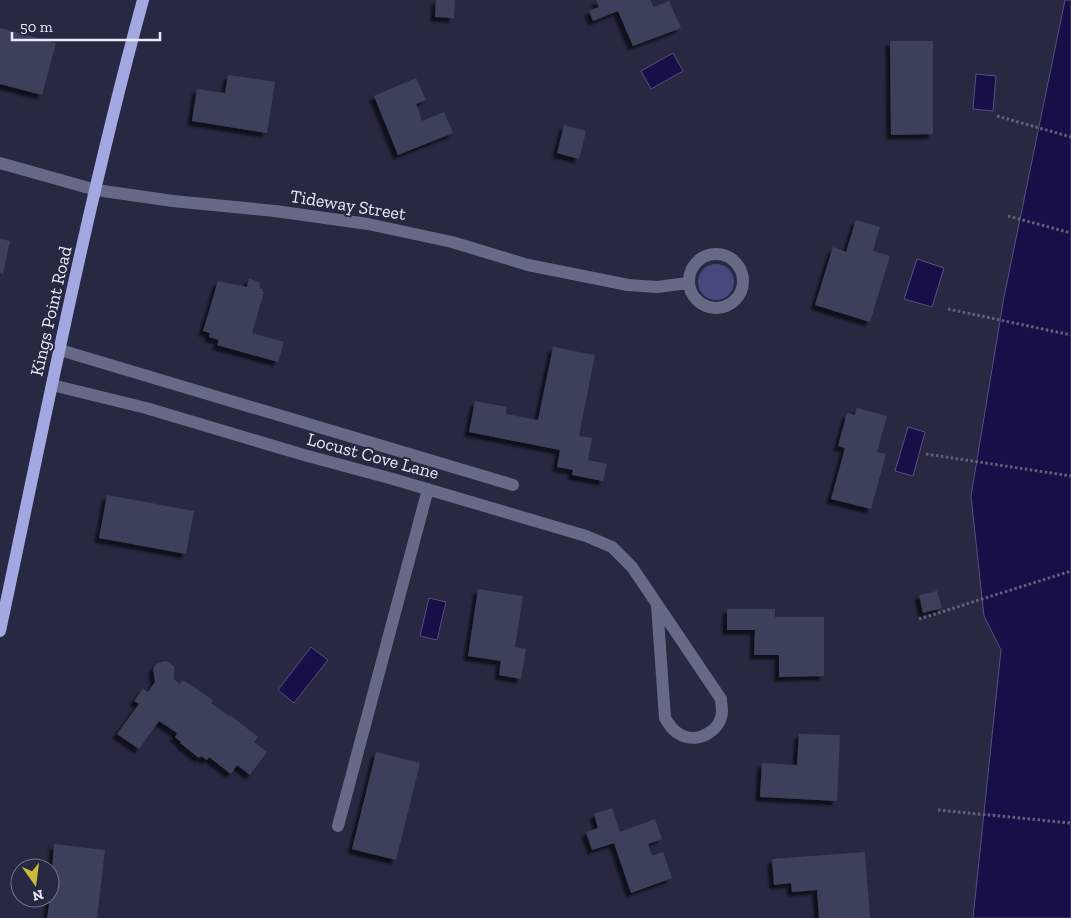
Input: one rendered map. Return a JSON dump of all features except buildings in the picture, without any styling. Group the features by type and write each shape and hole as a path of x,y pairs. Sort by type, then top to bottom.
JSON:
{"main road":[{"name":"Kings Point Road","path":"0,632 52,385 96,190 143,0"}],"street":[{"name":"Tideway Street","path":"0,162 96,190 368,224 452,242 528,265 628,285 656,287 688,283"},
{"path":"707,255 725,255 739,266 743,274 741,292 736,300 730,306 720,309 702,306 690,292 688,283 689,274 693,266 699,259 707,255"},
{"path":"60,350 513,485"},
{"name":"Locust Cove Lane","path":"52,385 146,408 304,456 428,489 586,536 612,547 632,567 721,699 722,712 718,724 709,734 696,738 683,737 672,730 665,718 657,606"},
{"path":"338,826 428,489"}],"path":[{"path":"997,116 1071,137"},
{"path":"1008,216 1071,233"},
{"path":"948,309 1071,335"},
{"path":"926,454 1071,476"},
{"path":"919,619 1071,571"},
{"path":"938,810 1071,823"}],"shaded area":[{"path":"1065,0 1071,0 1071,918 973,918 1001,650 984,616 971,496 1004,297"},
{"path":"673,53 683,71 651,89 641,71"},
{"path":"976,74 996,76 993,111 973,109"},
{"path":"917,259 944,268 932,307 904,299"},
{"path":"716,264 723,265 729,269 733,275 733,289 729,295 723,299 716,300 709,299 703,295 699,289 698,282 699,275 703,269 709,265"},
{"path":"908,427 925,432 913,476 895,471"},
{"path":"429,598 446,602 437,640 420,636"},
{"path":"311,647 328,660 294,703 278,690"}]}
